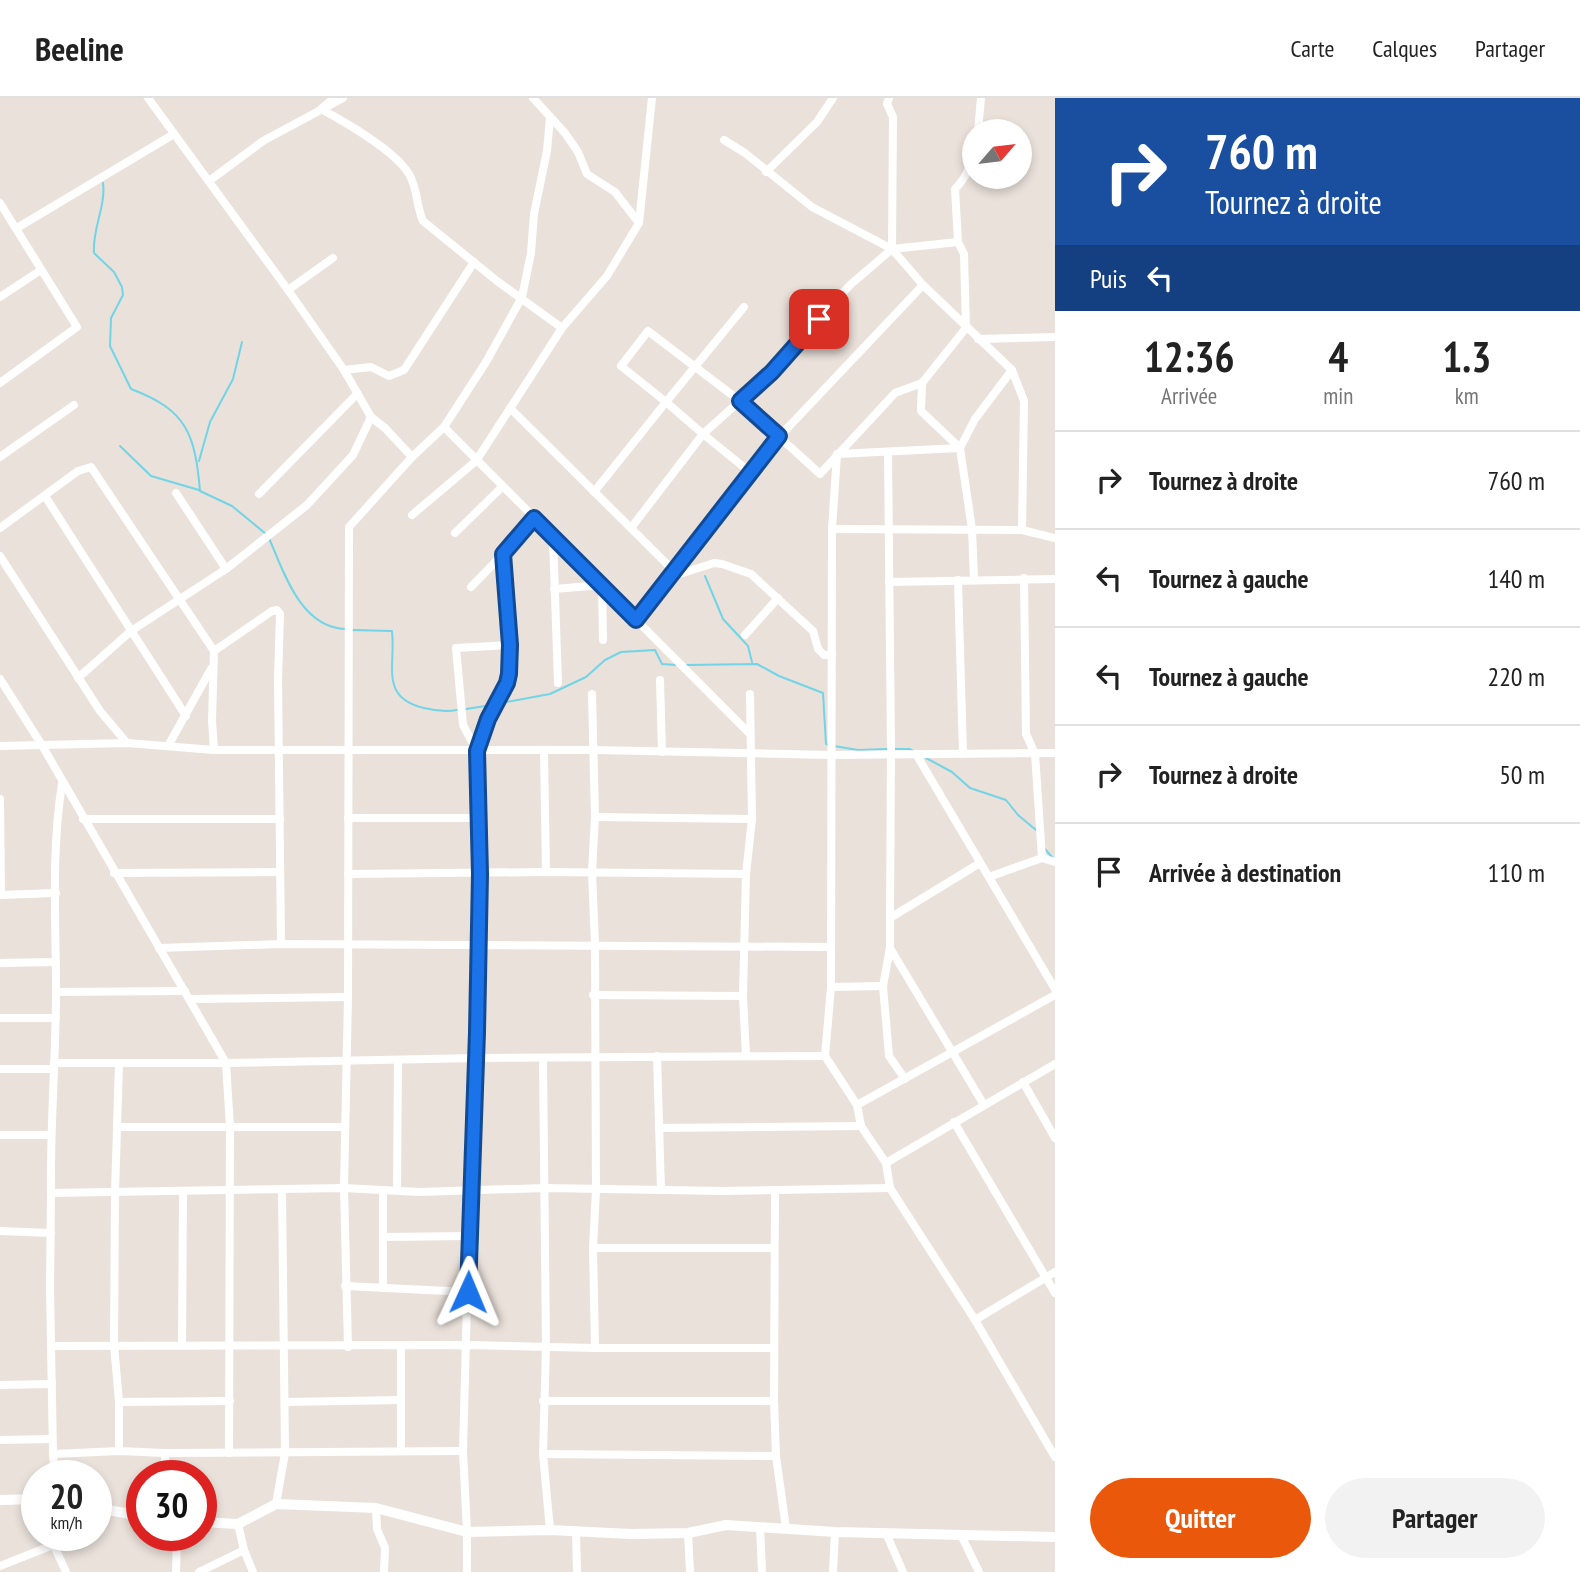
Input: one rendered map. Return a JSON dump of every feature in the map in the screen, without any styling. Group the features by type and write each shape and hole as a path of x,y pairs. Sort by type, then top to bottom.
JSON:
{"street":[{"path":"148,98 344,370 371,417 412,457"},
{"path":"321,109 334,98"},
{"path":"209,181 263,141 343,98"},
{"path":"533,98 565,133 578,152 587,174 615,192 639,223"},
{"path":"412,515 476,461 562,328 607,276 639,223 652,98"},
{"path":"766,172 817,121 833,98"},
{"path":"889,98 887,104 892,117 892,249"},
{"path":"979,119 981,98"},
{"path":"321,109 346,122 400,162 417,192 417,208 423,222 562,328"},
{"path":"348,1347 344,1127 348,996 349,527 412,457 444,427 486,362 522,297 531,253 534,214 547,150 550,117"},
{"path":"17,228 174,134"},
{"path":"724,140 812,207 892,249 923,285 1012,370 1024,401 1021,530"},
{"path":"751,473 621,366 648,331 740,401 820,474 895,393 922,383 966,328 964,254 958,243 955,189 962,182"},
{"path":"0,203 77,327 0,383"},
{"path":"631,528 703,434 772,372 850,285 892,249 958,243"},
{"path":"288,290 333,258"},
{"path":"344,370 371,367 389,376 404,370 474,262"},
{"path":"0,297 41,270"},
{"path":"636,620 779,436 923,285"},
{"path":"594,492 744,307"},
{"path":"978,339 1055,337"},
{"path":"974,579 972,529 960,447 975,419 1012,370"},
{"path":"922,383 921,411 960,447"},
{"path":"259,494 357,394"},
{"path":"0,457 74,405"},
{"path":"511,408 675,572 683,573 703,566 723,564 751,574 813,631 818,649 824,654 832,655"},
{"path":"78,678 131,631 226,569 307,505 353,455 371,417"},
{"path":"444,427 750,734"},
{"path":"837,454 960,447"},
{"path":"888,453 890,948 883,986 889,1056 905,1079"},
{"path":"837,454 832,529 831,987 825,1056 857,1105 861,1125 886,1163 890,1188 975,1320 1055,1457"},
{"path":"0,528 78,471 92,467 214,651 214,750"},
{"path":"455,533 502,487"},
{"path":"176,493 226,569"},
{"path":"45,496 186,716"},
{"path":"471,587 534,518"},
{"path":"832,529 1021,530 1055,538"},
{"path":"553,537 558,683"},
{"path":"467,1572 463,1451 470,1189 477,1058 480,874 477,751 488,719 507,683 510,645 503,554"},
{"path":"0,556 100,711 127,743"},
{"path":"1024,578 1026,734 1035,754 1042,858"},
{"path":"889,582 1055,579"},
{"path":"958,580 963,754"},
{"path":"554,589 602,585"},
{"path":"602,585 603,640"},
{"path":"745,635 778,598"},
{"path":"214,651 272,611 276,610 280,614 281,944"},
{"path":"477,751 463,725 456,648 510,645"},
{"path":"168,746 213,666"},
{"path":"0,678 191,999 226,1063 230,1128 229,1453"},
{"path":"660,680 662,752"},
{"path":"592,694 595,817 592,872 595,944 595,1348"},
{"path":"746,1056 743,996 746,874 752,819 750,694"},
{"path":"0,746 127,743 214,750 594,750 832,755 1055,753"},
{"path":"544,751 546,872"},
{"path":"916,754 1055,989"},
{"path":"53,1460 50,1135 56,1018 56,822 62,783"},
{"path":"0,799 1,895 56,893"},
{"path":"595,817 752,819"},
{"path":"348,818 478,818"},
{"path":"83,819 279,819"},
{"path":"989,877 1042,858 1055,862"},
{"path":"890,918 980,863"},
{"path":"114,873 280,872"},
{"path":"348,874 746,874"},
{"path":"159,947 281,944 595,944 831,947"},
{"path":"890,948 984,1105"},
{"path":"0,963 56,962"},
{"path":"831,987 883,986"},
{"path":"56,992 185,990"},
{"path":"593,995 743,996"},
{"path":"857,1105 1055,995"},
{"path":"191,999 348,996"},
{"path":"0,1018 56,1018"},
{"path":"657,1056 661,1191"},
{"path":"0,1069 119,1063 825,1056"},
{"path":"543,1059 546,1347 543,1454 550,1530"},
{"path":"397,1190 398,1060"},
{"path":"119,1063 114,1193 114,1345 119,1402 119,1451"},
{"path":"886,1163 1055,1064"},
{"path":"1023,1082 1055,1138"},
{"path":"954,1122 1051,1275 1055,1293"},
{"path":"659,1128 861,1125"},
{"path":"117,1127 344,1127"},
{"path":"0,1135 50,1135"},
{"path":"51,1193 344,1188 419,1192 545,1188 661,1191 890,1188"},
{"path":"383,1189 383,1288"},
{"path":"276,1504 285,1453 282,1191"},
{"path":"775,1191 774,1402 776,1456 786,1528"},
{"path":"182,1345 183,1192"},
{"path":"0,1231 51,1233"},
{"path":"384,1237 469,1236"},
{"path":"593,1248 774,1248"},
{"path":"975,1320 1051,1275"},
{"path":"345,1286 468,1292"},
{"path":"52,1346 467,1345 773,1348"},
{"path":"401,1347 401,1451"},
{"path":"0,1385 52,1384"},
{"path":"285,1402 401,1400"},
{"path":"119,1402 230,1401"},
{"path":"543,1401 774,1402"},
{"path":"0,1440 52,1439"},
{"path":"52,1454 119,1451 165,1454 463,1451"},
{"path":"165,1454 165,1460"},
{"path":"543,1454 776,1456"},
{"path":"0,1500 21,1501"},
{"path":"217,1523 239,1524 276,1504 376,1508 467,1532 550,1530 688,1533 726,1525 886,1534 1055,1537"},
{"path":"376,1508 377,1529 385,1548 384,1572"},
{"path":"239,1524 244,1550 253,1572"},
{"path":"760,1527 762,1572"},
{"path":"576,1532 577,1572"},
{"path":"833,1572 835,1532"},
{"path":"688,1533 690,1572"},
{"path":"886,1534 903,1572"},
{"path":"961,1535 979,1572"},
{"path":"199,1572 244,1550"},
{"path":"0,1566 38,1551"},
{"path":"56,1551 66,1572"},
{"path":"176,1572 177,1551"}],"waterway":[{"path":"103,183 103,201 94,253 114,272 123,295 111,318 110,346 131,389 165,406 185,426 195,454 200,491 232,506 266,534"},
{"path":"199,461 210,422 233,379 242,342"},
{"path":"120,446 151,476 199,490"},
{"path":"269,538 288,582 306,609 330,626 346,629"},
{"path":"705,576 723,619 748,646 752,662"},
{"path":"352,630 392,631 393,678 395,688 401,696 424,708 457,710"},
{"path":"501,703 550,694 586,677 605,660 621,652 655,650 662,664 677,665"},
{"path":"686,665 757,664 779,676 823,693 826,744 829,745"},
{"path":"466,709 492,705"},
{"path":"834,746 858,750 888,749"},
{"path":"893,749 910,749 915,752"},
{"path":"926,758 952,772 970,788 1006,800 1018,815 1036,830"},
{"path":"1044,848 1052,857"}],"route":[{"path":"468,1292 477,1058 480,874 477,751 488,719 509,674 510,645 503,554 534,518 636,620 779,436 740,401 772,372 819,319"}]}
